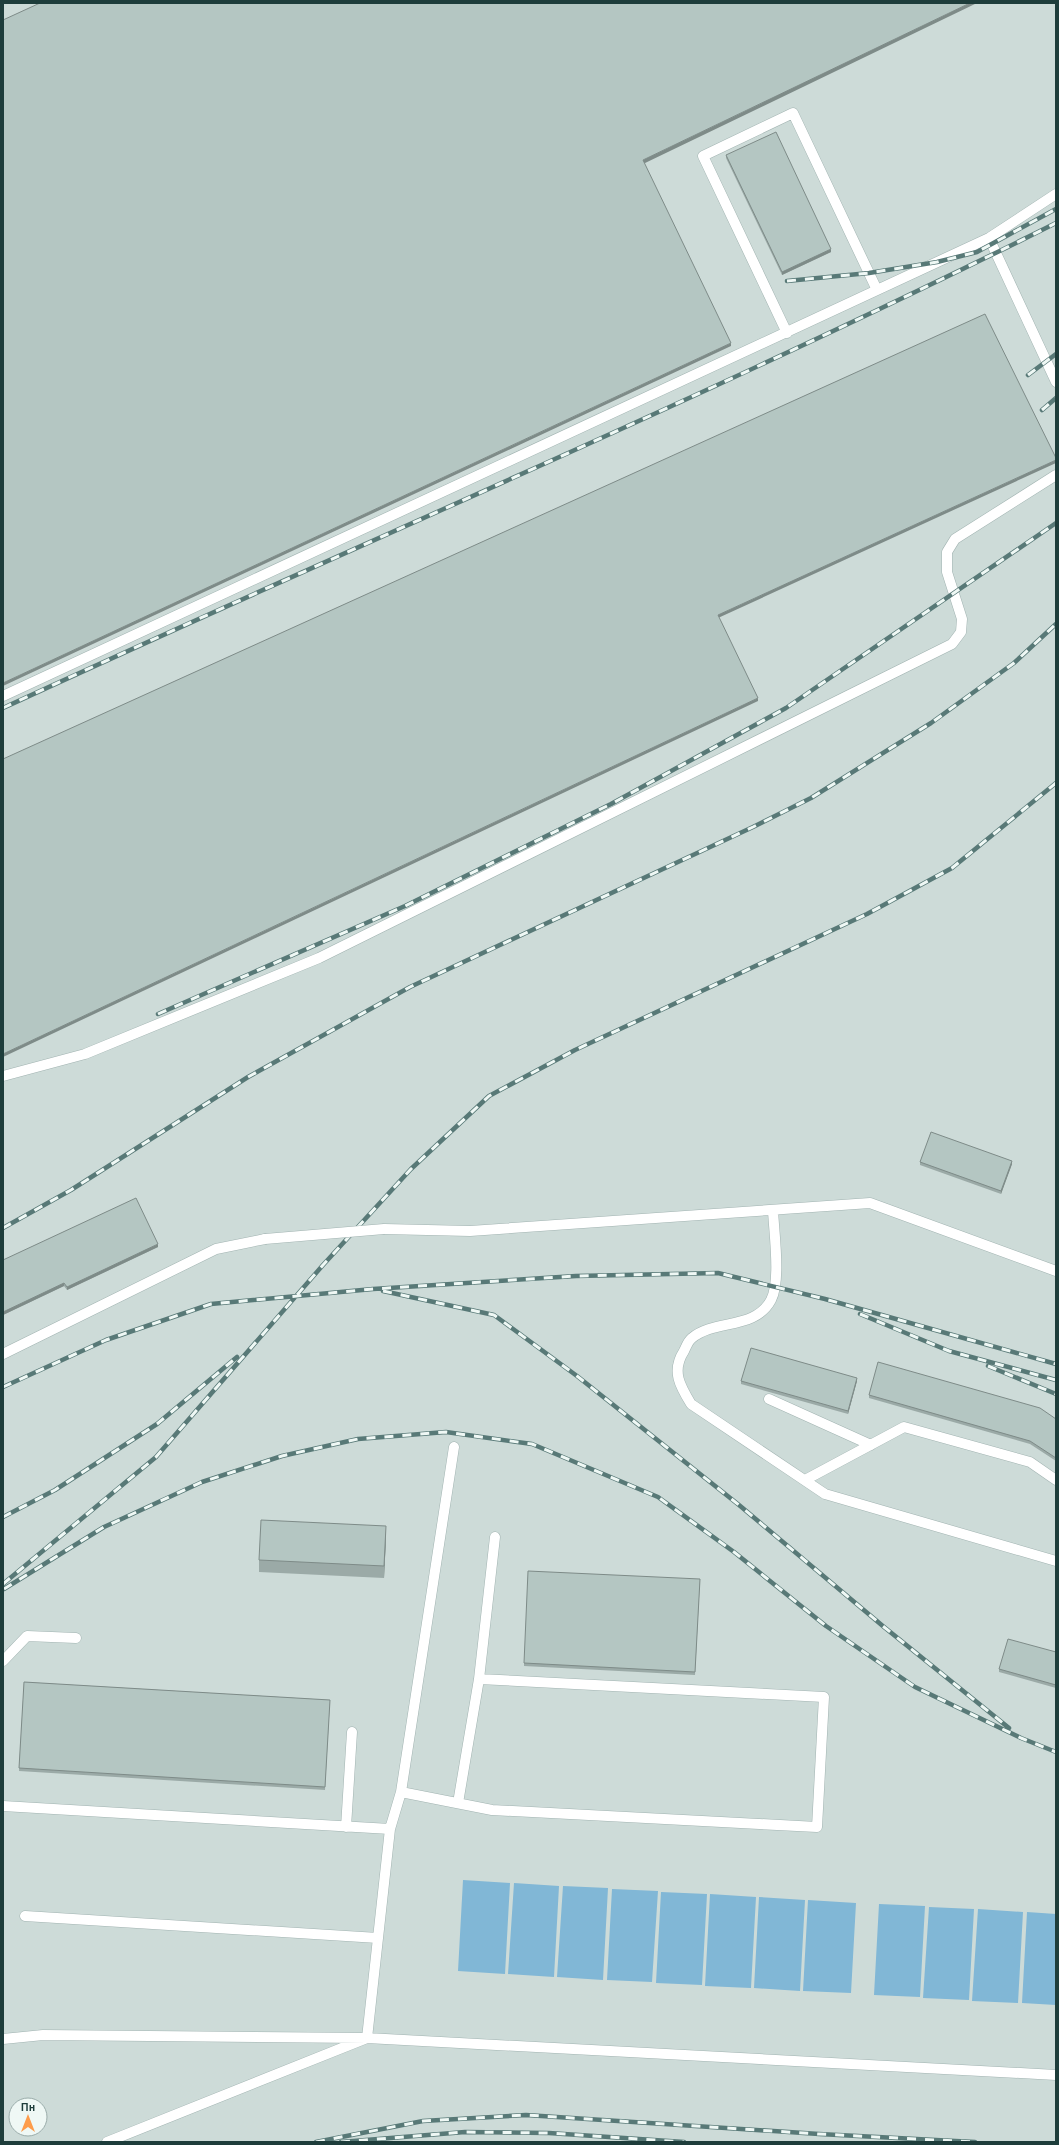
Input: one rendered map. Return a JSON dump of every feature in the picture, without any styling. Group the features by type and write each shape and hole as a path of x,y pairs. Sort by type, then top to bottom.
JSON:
{"lane":[{"path":"787,333 703,156 716,149 793,113 877,290"},
{"path":"3,696 989,238 1056,194"},
{"path":"989,238 1056,382"},
{"path":"3,1076 85,1054 319,958 952,644 961,632 962,619 948,572 947,552 955,539 1056,475"},
{"path":"3,1354 216,1249 265,1239 384,1230 470,1231 870,1203 1056,1271"},
{"path":"773,1210 776,1287 770,1301 760,1314 736,1323 712,1327 691,1339 679,1359 678,1384 691,1404 825,1494 1056,1561"},
{"path":"769,1399 871,1445"},
{"path":"805,1480 904,1427 1030,1462 1056,1480"},
{"path":"367,2038 390,1829 401,1792 454,1447"},
{"path":"458,1803 479,1679 495,1537"},
{"path":"3,1661 27,1636 76,1638"},
{"path":"401,1792 492,1810 818,1827 824,1696 479,1679"},
{"path":"346,1827 352,1732"},
{"path":"3,1806 390,1829"},
{"path":"25,1916 378,1938"},
{"path":"3,2039 43,2035 367,2038 1056,2075"},
{"path":"107,2142 367,2038"}],"shaded area":[{"path":"3,3 1056,3 1056,2142 3,2142"}],"water":[{"path":"463,1880 510,1883 505,1974 458,1971"},
{"path":"514,1883 559,1886 554,1977 508,1974"},
{"path":"563,1886 608,1888 603,1980 557,1977"},
{"path":"612,1889 658,1891 652,1982 607,1980"},
{"path":"661,1892 707,1894 702,1985 656,1983"},
{"path":"710,1894 756,1897 751,1988 705,1986"},
{"path":"759,1897 805,1900 800,1991 754,1988"},
{"path":"808,1900 856,1903 851,1993 803,1991"},
{"path":"879,1904 925,1906 920,1997 874,1995"},
{"path":"929,1907 974,1909 969,2000 923,1998"},
{"path":"978,1909 1023,1912 1018,2003 972,2001"},
{"path":"1027,1912 1056,1914 1056,2005 1022,2003"}],"building":[{"path":"40,3 970,3 643,160 731,343 3,683 3,20"},
{"path":"776,132 831,249 782,272 726,155"},
{"path":"985,314 1056,460 718,615 758,698 3,1054 3,759"},
{"path":"931,1132 1012,1161 1001,1191 920,1162"},
{"path":"136,1198 158,1244 67,1287 64,1283 3,1312 3,1260"},
{"path":"751,1348 857,1378 848,1411 741,1381"},
{"path":"878,1362 1040,1408 1056,1419 1056,1458 1030,1441 869,1395"},
{"path":"261,1520 386,1526 384,1566 259,1560"},
{"path":"528,1571 700,1579 695,1672 524,1663"},
{"path":"1008,1639 1056,1652 1056,1685 999,1669"},
{"path":"24,1682 330,1700 325,1787 19,1768"}],"railway":[{"path":"787,281 869,273 937,262 977,252 1056,209"},
{"path":"3,708 663,410 926,287 1056,223"},
{"path":"1028,375 1056,354"},
{"path":"1042,410 1056,398"},
{"path":"158,1014 405,906 611,804 786,708 1056,523"},
{"path":"3,1228 71,1190 248,1077 410,987 753,827 811,798 931,723 1014,663 1056,624"},
{"path":"3,1584 156,1457 323,1265 411,1169 489,1096 575,1050 867,914 952,868 1056,783"},
{"path":"3,1387 106,1340 211,1304 373,1289 576,1276 718,1273 825,1299 1056,1364"},
{"path":"383,1291 494,1315 577,1376 739,1505 884,1627 1009,1728"},
{"path":"860,1314 949,1351 1056,1380"},
{"path":"3,1517 55,1490 157,1424 237,1357"},
{"path":"988,1366 1056,1394"},
{"path":"4,1589 104,1527 202,1482 282,1456 358,1439 446,1432 532,1444 658,1497 734,1552 826,1626 915,1687 1021,1738 1056,1752"},
{"path":"316,2142 423,2121 526,2115 819,2134 975,2142"},
{"path":"341,2142 465,2132 549,2133 684,2142"}]}
